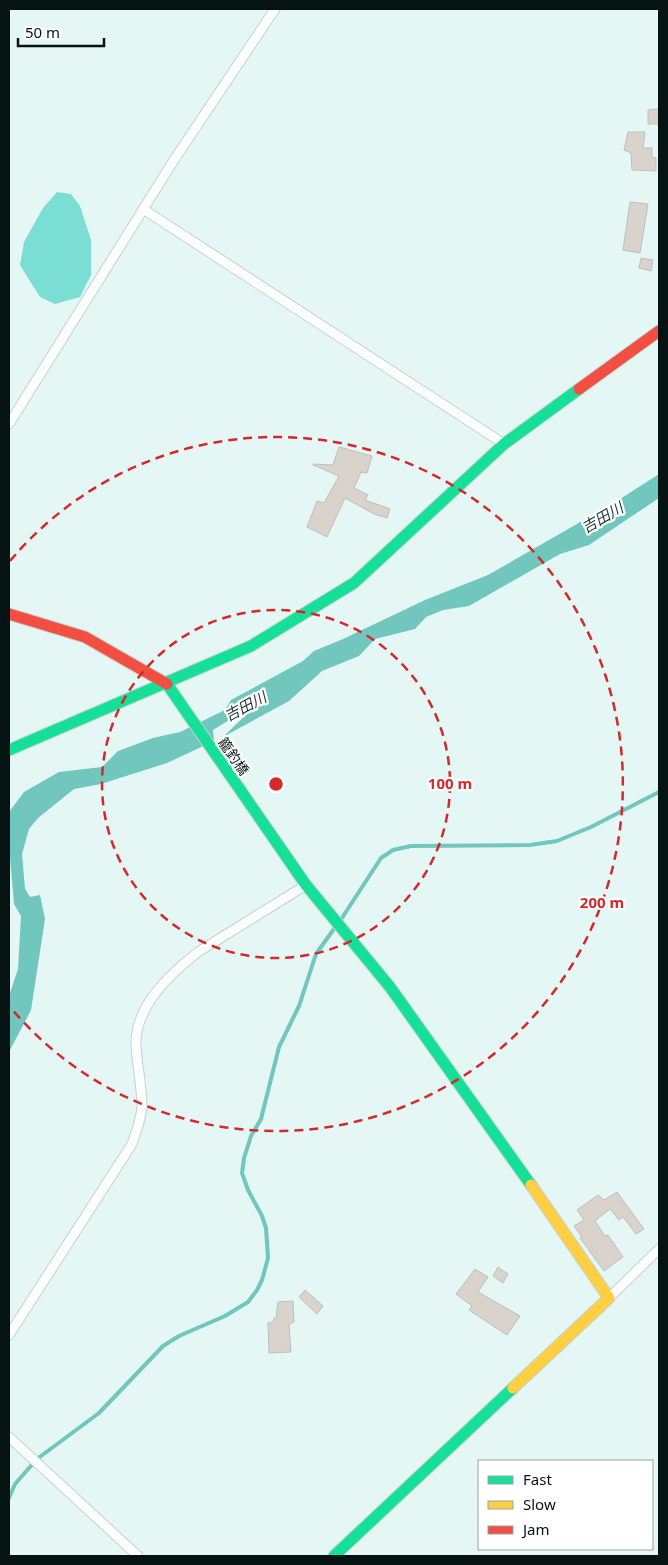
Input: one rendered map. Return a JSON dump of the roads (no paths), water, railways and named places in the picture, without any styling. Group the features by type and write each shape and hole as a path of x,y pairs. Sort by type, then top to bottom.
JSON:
{"street":[{"path":"9,424 143,209 275,9"},
{"path":"143,209 504,444"},
{"path":"9,750 251,646 354,583 504,444 659,331"},
{"path":"9,614 85,637 166,683"},
{"name":"籠釣橋","path":"166,683 306,884 390,987 568,1237 609,1298"},
{"path":"9,1335 132,1144 142,1108 137,1036 142,1017 157,991 183,964 198,952 306,884"},
{"path":"334,1556 659,1249"},
{"path":"9,1437 138,1556"}],"water":[{"name":"吉田川","path":"659,474 659,498 589,545 560,554 469,606 443,610 426,617 415,629 375,639 359,656 322,671 289,701 223,737 252,709 213,730 214,741 167,763 101,784 74,789 38,818 29,829 22,854 25,889 30,897 40,895 45,919 31,1010 9,1052 9,996 18,969 21,916 14,904 9,846 9,812 24,792 59,772 102,767 118,751 153,738 180,732 225,710 231,700 303,661 314,651 425,600 488,575 617,501"}],"waterway":[{"path":"340,921 381,858 393,850 411,846 530,845 557,841 591,827 659,792"},
{"path":"9,1498 15,1484 37,1459 99,1413 163,1346 179,1336 225,1316 248,1302 257,1290 268,1258 266,1228 242,1173 244,1158 251,1136 261,1119 279,1047 299,1006 316,954 336,926"}]}
